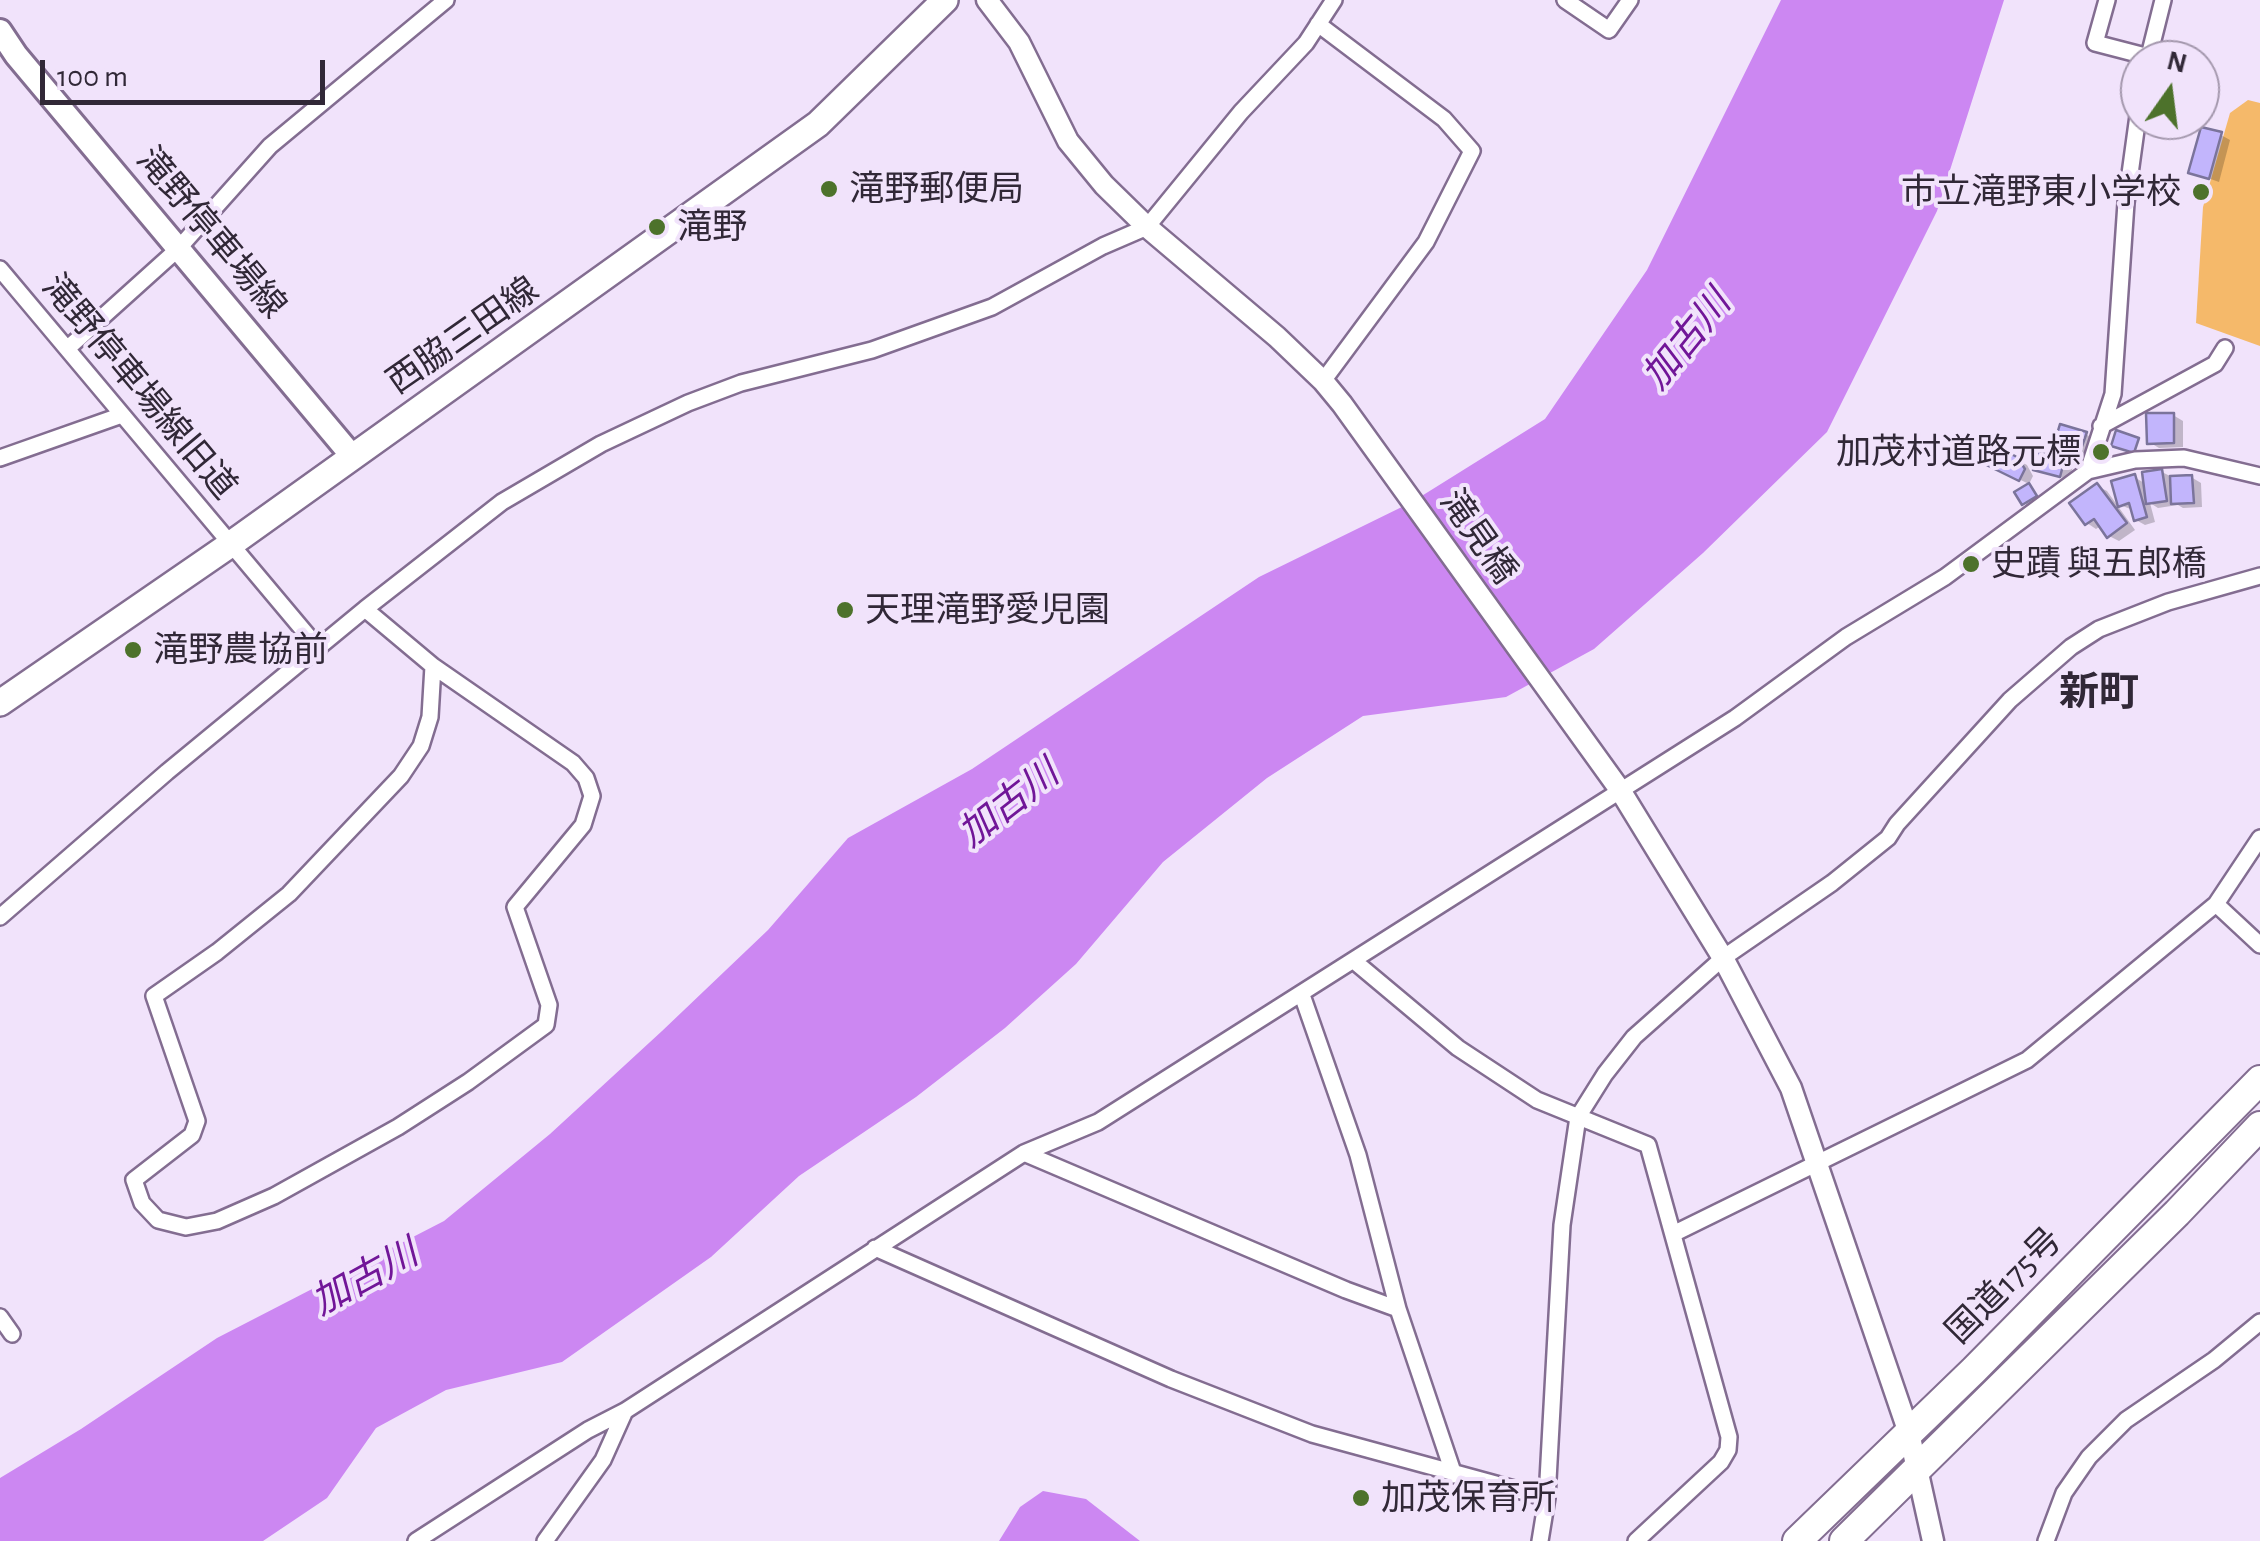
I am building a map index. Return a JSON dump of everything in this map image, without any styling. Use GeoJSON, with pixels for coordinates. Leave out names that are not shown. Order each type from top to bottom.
{"type":"FeatureCollection","features":[{"type":"Feature","properties":{"kind":"highway","name":"国道175号"},"geometry":{"type":"LineString","coordinates":[[1798,1541],[2260,1080]]}},
{"type":"Feature","properties":{"kind":"highway","name":"国道175号"},"geometry":{"type":"LineString","coordinates":[[1844,1541],[2260,1126]]}},
{"type":"Feature","properties":{"kind":"main road","name":"西脇三田線"},"geometry":{"type":"LineString","coordinates":[[0,704],[231,544],[818,124],[945,0]]}},
{"type":"Feature","properties":{"kind":"main road","name":"滝野停車場線"},"geometry":{"type":"LineString","coordinates":[[0,31],[8,54],[352,456]]}},
{"type":"Feature","properties":{"kind":"street"},"geometry":{"type":"LineString","coordinates":[[68,348],[178,249],[270,146],[446,0]]}},
{"type":"Feature","properties":{"kind":"street","name":"滝見橋"},"geometry":{"type":"LineString","coordinates":[[986,0],[1019,42],[1068,141],[1104,185],[1147,228],[1277,338],[1342,404],[1620,790],[1723,958],[1791,1088],[1910,1433],[1933,1541]]}},
{"type":"Feature","properties":{"kind":"street"},"geometry":{"type":"LineString","coordinates":[[0,917],[167,772],[502,502],[601,444],[688,403],[741,383],[872,350],[992,307],[1103,246],[1147,228],[1241,112],[1306,44],[1334,0]]}},
{"type":"Feature","properties":{"kind":"street"},"geometry":{"type":"LineString","coordinates":[[1565,0],[1610,30],[1630,0]]}},
{"type":"Feature","properties":{"kind":"street"},"geometry":{"type":"LineString","coordinates":[[2107,0],[2095,42],[2120,50]]}},
{"type":"Feature","properties":{"kind":"street"},"geometry":{"type":"LineString","coordinates":[[2153,40],[2163,0]]}},
{"type":"Feature","properties":{"kind":"street"},"geometry":{"type":"LineString","coordinates":[[1318,24],[1444,118],[1472,151],[1426,242],[1323,381]]}},
{"type":"Feature","properties":{"kind":"street"},"geometry":{"type":"LineString","coordinates":[[2088,470],[2112,394],[2126,203],[2135,140]]}},
{"type":"Feature","properties":{"kind":"street","name":"滝野停車場線旧道"},"geometry":{"type":"LineString","coordinates":[[0,269],[319,649]]}},
{"type":"Feature","properties":{"kind":"street"},"geometry":{"type":"LineString","coordinates":[[2100,426],[2214,364],[2224,348]]}},
{"type":"Feature","properties":{"kind":"street"},"geometry":{"type":"LineString","coordinates":[[0,458],[122,415]]}},
{"type":"Feature","properties":{"kind":"street"},"geometry":{"type":"LineString","coordinates":[[416,1541],[588,1430],[626,1411],[1024,1153],[1098,1122],[1735,718],[1846,637],[1944,577],[2088,470],[2135,460],[2184,458],[2260,476]]}},
{"type":"Feature","properties":{"kind":"street"},"geometry":{"type":"LineString","coordinates":[[1540,1541],[1547,1498],[1562,1224],[1578,1117],[1605,1074],[1634,1037],[1723,958],[1832,883],[1888,838],[1896,824],[2010,700],[2071,647],[2098,630],[2168,602],[2260,576]]}},
{"type":"Feature","properties":{"kind":"street"},"geometry":{"type":"LineString","coordinates":[[365,609],[434,666],[572,763],[586,778],[592,796],[583,825],[515,907],[549,1005],[546,1025],[398,1127],[274,1196],[216,1221],[186,1226],[158,1220],[142,1202],[134,1180],[192,1135],[197,1121],[154,996],[218,952],[289,894],[401,776],[421,746],[430,717],[434,666]]}},
{"type":"Feature","properties":{"kind":"street"},"geometry":{"type":"LineString","coordinates":[[1673,1234],[2027,1060],[2216,904],[2260,838]]}},
{"type":"Feature","properties":{"kind":"street"},"geometry":{"type":"LineString","coordinates":[[2216,904],[2260,945]]}},
{"type":"Feature","properties":{"kind":"street"},"geometry":{"type":"LineString","coordinates":[[1354,961],[1458,1048],[1537,1100],[1648,1145],[1729,1437],[1728,1450],[1721,1462],[1636,1541]]}},
{"type":"Feature","properties":{"kind":"street"},"geometry":{"type":"LineString","coordinates":[[1302,995],[1358,1155],[1398,1309],[1454,1474]]}},
{"type":"Feature","properties":{"kind":"street"},"geometry":{"type":"LineString","coordinates":[[1024,1153],[1398,1309]]}},
{"type":"Feature","properties":{"kind":"street"},"geometry":{"type":"LineString","coordinates":[[875,1248],[1171,1379],[1312,1434],[1547,1498]]}},
{"type":"Feature","properties":{"kind":"street"},"geometry":{"type":"LineString","coordinates":[[0,1317],[12,1334]]}},
{"type":"Feature","properties":{"kind":"street"},"geometry":{"type":"LineString","coordinates":[[2046,1541],[2064,1493],[2089,1457],[2126,1420],[2214,1360],[2260,1322]]}},
{"type":"Feature","properties":{"kind":"street"},"geometry":{"type":"LineString","coordinates":[[545,1541],[603,1460],[626,1411]]}},
{"type":"Feature","properties":{"kind":"shaded area"},"geometry":{"type":"Polygon","coordinates":[[[2248,100],[2260,103],[2260,346],[2196,323],[2203,207],[2230,113],[2248,100]]]}},
{"type":"Feature","properties":{"kind":"water","name":"加古川"},"geometry":{"type":"Polygon","coordinates":[[[1781,0],[2004,0],[1937,211],[1827,432],[1703,553],[1594,649],[1506,697],[1363,716],[1267,778],[1163,862],[1076,964],[1005,1028],[916,1097],[799,1176],[711,1257],[562,1362],[446,1390],[376,1428],[327,1498],[263,1541],[0,1541],[0,1478],[217,1338],[444,1221],[550,1134],[662,1031],[768,930],[848,838],[972,769],[1259,577],[1412,502],[1545,419],[1647,270],[1781,0]]]}},
{"type":"Feature","properties":{"kind":"water"},"geometry":{"type":"Polygon","coordinates":[[[1043,1491],[1086,1499],[1140,1541],[999,1541],[1020,1507],[1043,1491]]]}},
{"type":"Feature","properties":{"kind":"building"},"geometry":{"type":"Polygon","coordinates":[[[2197,140],[2220,140],[2209,179],[2188,173],[2197,140]]]}},
{"type":"Feature","properties":{"kind":"building"},"geometry":{"type":"Polygon","coordinates":[[[2146,413],[2174,413],[2174,443],[2147,444],[2146,413]]]}},
{"type":"Feature","properties":{"kind":"building"},"geometry":{"type":"Polygon","coordinates":[[[2060,424],[2087,432],[2080,452],[2054,444],[2060,424]]]}},
{"type":"Feature","properties":{"kind":"building"},"geometry":{"type":"Polygon","coordinates":[[[2116,430],[2139,438],[2134,453],[2111,446],[2116,430]]]}},
{"type":"Feature","properties":{"kind":"building"},"geometry":{"type":"Polygon","coordinates":[[[1976,436],[2017,457],[2025,469],[2019,481],[1966,455],[1976,436]]]}},
{"type":"Feature","properties":{"kind":"building"},"geometry":{"type":"Polygon","coordinates":[[[2038,451],[2065,458],[2060,477],[2033,470],[2038,451]]]}},
{"type":"Feature","properties":{"kind":"building"},"geometry":{"type":"Polygon","coordinates":[[[2162,469],[2167,501],[2146,504],[2142,472],[2162,469]]]}},
{"type":"Feature","properties":{"kind":"building"},"geometry":{"type":"Polygon","coordinates":[[[2135,474],[2147,517],[2134,521],[2129,503],[2118,507],[2111,481],[2135,474]]]}},
{"type":"Feature","properties":{"kind":"building"},"geometry":{"type":"Polygon","coordinates":[[[2192,475],[2194,503],[2171,504],[2170,476],[2192,475]]]}},
{"type":"Feature","properties":{"kind":"building"},"geometry":{"type":"Polygon","coordinates":[[[2029,483],[2037,496],[2022,505],[2014,492],[2029,483]]]}},
{"type":"Feature","properties":{"kind":"building"},"geometry":{"type":"Polygon","coordinates":[[[2097,483],[2127,523],[2107,538],[2094,519],[2085,525],[2069,503],[2097,483]]]}},
{"type":"Feature","properties":{"kind":"place","name":"滝野郵便局"},"geometry":{"type":"Point","coordinates":[829,189]}},
{"type":"Feature","properties":{"kind":"place","name":"市立滝野東小学校"},"geometry":{"type":"Point","coordinates":[2201,192]}},
{"type":"Feature","properties":{"kind":"place","name":"滝野"},"geometry":{"type":"Point","coordinates":[657,227]}},
{"type":"Feature","properties":{"kind":"place","name":"加茂村道路元標"},"geometry":{"type":"Point","coordinates":[2101,452]}},
{"type":"Feature","properties":{"kind":"place","name":"史蹟 與五郎橋"},"geometry":{"type":"Point","coordinates":[1971,564]}},
{"type":"Feature","properties":{"kind":"place","name":"天理滝野愛児園"},"geometry":{"type":"Point","coordinates":[845,610]}},
{"type":"Feature","properties":{"kind":"place","name":"滝野農協前"},"geometry":{"type":"Point","coordinates":[133,650]}},
{"type":"Feature","properties":{"kind":"place","name":"加茂保育所"},"geometry":{"type":"Point","coordinates":[1361,1498]}},
{"type":"Feature","properties":{"kind":"district","name":"新町"},"geometry":{"type":"Point","coordinates":[2099,693]}}]}
